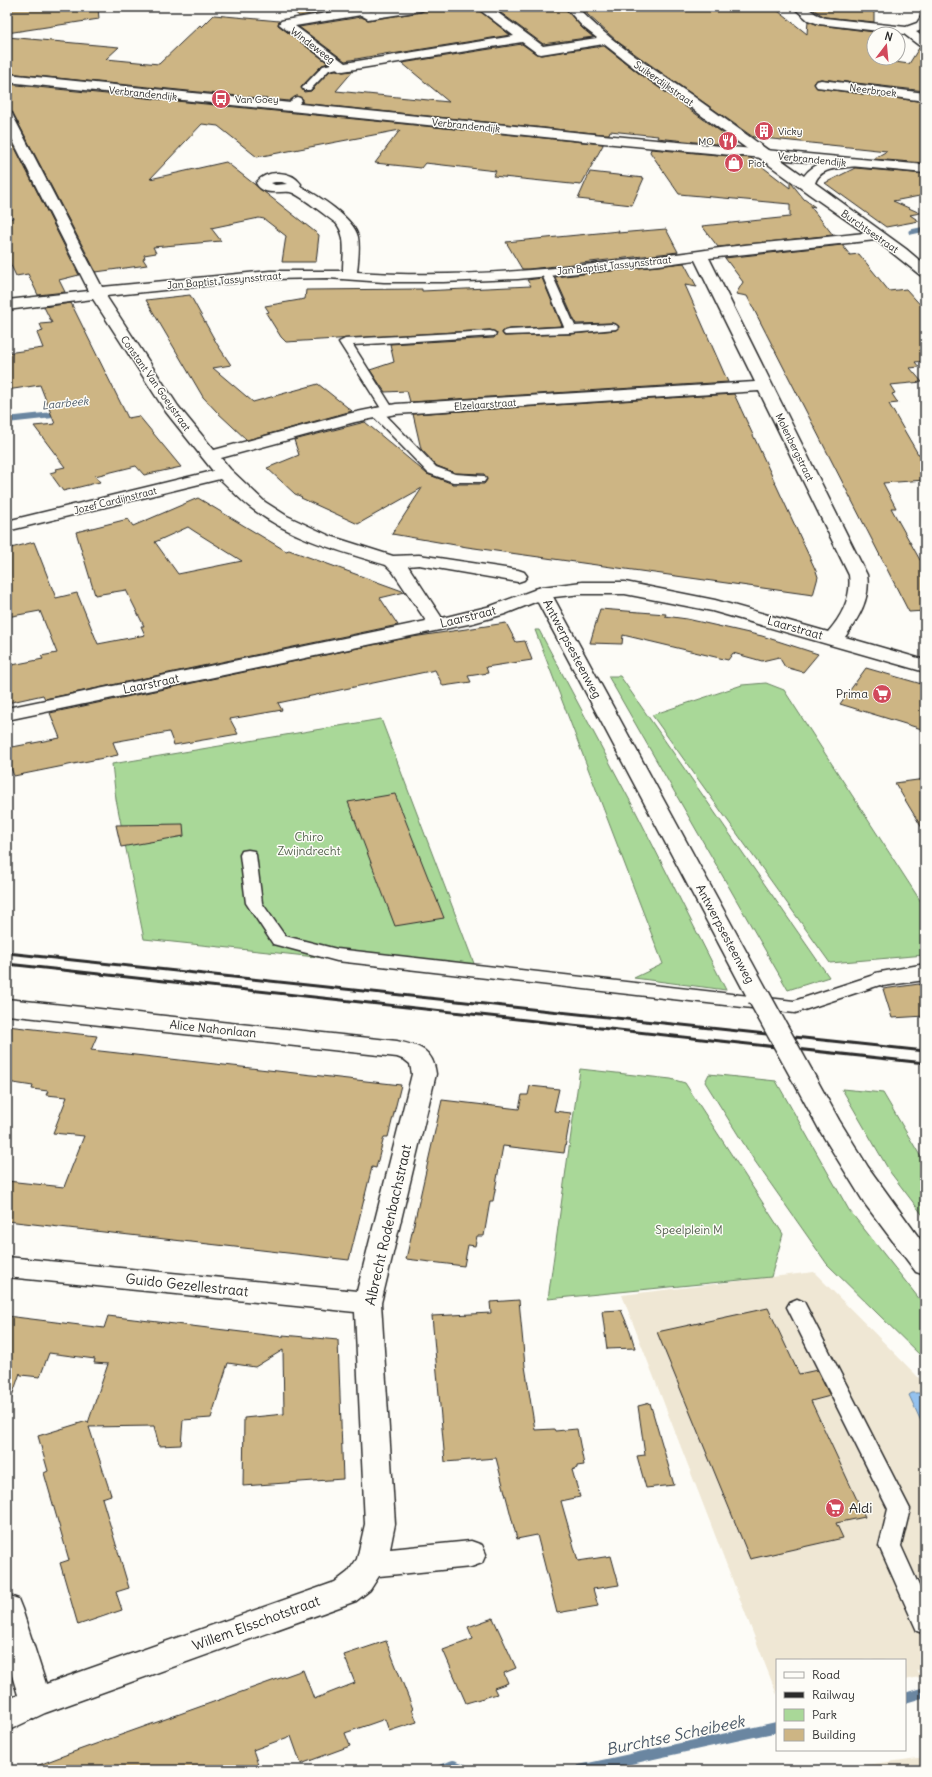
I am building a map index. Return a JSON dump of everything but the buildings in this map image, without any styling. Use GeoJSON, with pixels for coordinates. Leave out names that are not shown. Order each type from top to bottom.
{"type":"FeatureCollection","features":[{"type":"Feature","properties":{"kind":"street","name":"Windeweeg"},"geometry":{"type":"LineString","coordinates":[[421,7],[368,15],[363,12],[286,24],[343,67],[523,38]]}},
{"type":"Feature","properties":{"kind":"street"},"geometry":{"type":"LineString","coordinates":[[482,7],[541,50],[606,40]]}},
{"type":"Feature","properties":{"kind":"street","name":"Suikerdijkstraat"},"geometry":{"type":"LineString","coordinates":[[571,7],[606,40],[646,72],[684,96],[762,153]]}},
{"type":"Feature","properties":{"kind":"street"},"geometry":{"type":"LineString","coordinates":[[799,7],[812,17],[823,21],[907,31],[921,26],[925,20]]}},
{"type":"Feature","properties":{"kind":"street"},"geometry":{"type":"LineString","coordinates":[[907,31],[925,44]]}},
{"type":"Feature","properties":{"kind":"street","name":"Verbrandendijk"},"geometry":{"type":"LineString","coordinates":[[7,78],[294,104],[850,163],[925,169]]}},
{"type":"Feature","properties":{"kind":"street","name":"Neerbroek"},"geometry":{"type":"LineString","coordinates":[[821,84],[925,97]]}},
{"type":"Feature","properties":{"kind":"street","name":"Constant Van Goeystraat"},"geometry":{"type":"LineString","coordinates":[[7,116],[98,293],[122,334],[172,408],[224,473],[259,506],[281,520],[324,540],[392,561],[419,560],[518,576]]}},
{"type":"Feature","properties":{"kind":"street","name":"Burchtsestraat"},"geometry":{"type":"LineString","coordinates":[[762,153],[925,272]]}},
{"type":"Feature","properties":{"kind":"street"},"geometry":{"type":"LineString","coordinates":[[814,191],[808,183],[812,174],[822,168],[850,163]]}},
{"type":"Feature","properties":{"kind":"street"},"geometry":{"type":"LineString","coordinates":[[293,188],[341,220],[348,228],[351,238],[350,275]]}},
{"type":"Feature","properties":{"kind":"street","name":"Jan Baptist Tassynsstraat"},"geometry":{"type":"LineString","coordinates":[[7,305],[98,293],[270,275],[350,275],[384,278],[443,278],[546,272],[659,261],[700,255],[877,236]]}},
{"type":"Feature","properties":{"kind":"street","name":"Molenbergstraat"},"geometry":{"type":"LineString","coordinates":[[700,255],[858,574],[860,583],[854,605],[845,625],[833,639]]}},
{"type":"Feature","properties":{"kind":"street","name":"Elzelaarstraat"},"geometry":{"type":"LineString","coordinates":[[211,456],[382,411],[764,386]]}},
{"type":"Feature","properties":{"kind":"street","name":"Jozef Cardijnstraat"},"geometry":{"type":"LineString","coordinates":[[7,526],[224,473]]}},
{"type":"Feature","properties":{"kind":"street"},"geometry":{"type":"LineString","coordinates":[[392,561],[400,568],[437,624]]}},
{"type":"Feature","properties":{"kind":"street","name":"Laarstraat"},"geometry":{"type":"LineString","coordinates":[[7,714],[437,624],[498,610],[542,593],[582,588],[626,588],[694,601],[925,666]]}},
{"type":"Feature","properties":{"kind":"street","name":"Antwerpsesteenweg"},"geometry":{"type":"LineString","coordinates":[[542,593],[802,1075],[867,1187],[883,1211],[925,1265]]}},
{"type":"Feature","properties":{"kind":"street"},"geometry":{"type":"LineString","coordinates":[[883,978],[925,972]]}},
{"type":"Feature","properties":{"kind":"street","name":"Alice Nahonlaan"},"geometry":{"type":"LineString","coordinates":[[7,1007],[397,1049],[417,1056]]}},
{"type":"Feature","properties":{"kind":"street","name":"Albrecht Rodenbachstraat"},"geometry":{"type":"LineString","coordinates":[[370,1564],[376,1546],[380,1524],[368,1303],[424,1074],[424,1064],[417,1056]]}},
{"type":"Feature","properties":{"kind":"street","name":"Guido Gezellestraat"},"geometry":{"type":"LineString","coordinates":[[7,1268],[368,1303]]}},
{"type":"Feature","properties":{"kind":"street"},"geometry":{"type":"LineString","coordinates":[[370,1564],[470,1554]]}},
{"type":"Feature","properties":{"kind":"street","name":"Willem Elsschotstraat"},"geometry":{"type":"LineString","coordinates":[[7,1716],[36,1702],[345,1592],[359,1581],[370,1564]]}},
{"type":"Feature","properties":{"kind":"street"},"geometry":{"type":"LineString","coordinates":[[7,1609],[36,1702]]}},
{"type":"Feature","properties":{"kind":"lane"},"geometry":{"type":"LineString","coordinates":[[307,88],[326,68],[339,65]]}},
{"type":"Feature","properties":{"kind":"lane"},"geometry":{"type":"LineString","coordinates":[[546,272],[571,330]]}},
{"type":"Feature","properties":{"kind":"lane"},"geometry":{"type":"LineString","coordinates":[[509,333],[612,327]]}},
{"type":"Feature","properties":{"kind":"lane"},"geometry":{"type":"LineString","coordinates":[[480,479],[453,478],[432,470],[382,411],[344,342],[490,334]]}},
{"type":"Feature","properties":{"kind":"lane"},"geometry":{"type":"LineString","coordinates":[[248,855],[254,903],[279,940],[336,955],[795,1007],[883,978]]}},
{"type":"Feature","properties":{"kind":"lane"},"geometry":{"type":"LineString","coordinates":[[797,1307],[899,1510],[890,1546],[925,1624]]}},
{"type":"Feature","properties":{"kind":"shaded area"},"geometry":{"type":"Polygon","coordinates":[[[814,1272],[925,1384],[925,1668],[916,1671],[924,1676],[906,1680],[906,1659],[776,1659],[776,1692],[622,1295],[814,1272]]]}},
{"type":"Feature","properties":{"kind":"shaded area"},"geometry":{"type":"Polygon","coordinates":[[[925,1757],[925,1770],[829,1770],[925,1757]]]}},
{"type":"Feature","properties":{"kind":"green space"},"geometry":{"type":"Polygon","coordinates":[[[535,630],[539,630],[636,812],[726,990],[634,978],[663,964],[535,630]]]}},
{"type":"Feature","properties":{"kind":"green space"},"geometry":{"type":"Polygon","coordinates":[[[608,676],[620,676],[829,977],[788,990],[608,676]]]}},
{"type":"Feature","properties":{"kind":"green space"},"geometry":{"type":"Polygon","coordinates":[[[766,683],[784,690],[925,908],[925,955],[830,963],[652,715],[742,685],[766,683]]]}},
{"type":"Feature","properties":{"kind":"green space","name":"Chiro Zwijndrecht"},"geometry":{"type":"Polygon","coordinates":[[[381,719],[478,974],[144,939],[116,799],[112,764],[381,719]]]}},
{"type":"Feature","properties":{"kind":"green space","name":"Speelplein M"},"geometry":{"type":"Polygon","coordinates":[[[580,1069],[671,1079],[685,1083],[783,1234],[771,1277],[548,1299],[580,1069]]]}},
{"type":"Feature","properties":{"kind":"green space"},"geometry":{"type":"Polygon","coordinates":[[[709,1074],[776,1081],[849,1210],[925,1306],[925,1360],[827,1264],[754,1160],[705,1082],[709,1074]]]}},
{"type":"Feature","properties":{"kind":"green space"},"geometry":{"type":"Polygon","coordinates":[[[842,1089],[883,1093],[925,1164],[925,1218],[890,1172],[842,1089]]]}},
{"type":"Feature","properties":{"kind":"water"},"geometry":{"type":"Polygon","coordinates":[[[912,1393],[919,1393],[925,1399],[925,1430],[909,1395],[912,1393]]]}},
{"type":"Feature","properties":{"kind":"waterway","name":"Laarbeek"},"geometry":{"type":"LineString","coordinates":[[911,232],[925,229]]}},
{"type":"Feature","properties":{"kind":"waterway","name":"Laarbeek"},"geometry":{"type":"LineString","coordinates":[[7,420],[62,414]]}},
{"type":"Feature","properties":{"kind":"waterway","name":"Burchtse Scheibeek"},"geometry":{"type":"LineString","coordinates":[[906,1698],[925,1692]]}},
{"type":"Feature","properties":{"kind":"waterway","name":"Burchtse Scheibeek"},"geometry":{"type":"LineString","coordinates":[[580,1770],[776,1727]]}},
{"type":"Feature","properties":{"kind":"waterway","name":"Burchtse Scheibeek"},"geometry":{"type":"LineString","coordinates":[[441,1770],[453,1765],[466,1770]]}},
{"type":"Feature","properties":{"kind":"railway"},"geometry":{"type":"LineString","coordinates":[[7,953],[925,1051]]}},
{"type":"Feature","properties":{"kind":"railway"},"geometry":{"type":"LineString","coordinates":[[7,964],[925,1063]]}},
{"type":"Feature","properties":{"kind":"place","name":"Van Goey"},"geometry":{"type":"Point","coordinates":[221,99]}},
{"type":"Feature","properties":{"kind":"place","name":"Vicky"},"geometry":{"type":"Point","coordinates":[764,131]}},
{"type":"Feature","properties":{"kind":"place","name":"MO"},"geometry":{"type":"Point","coordinates":[728,141]}},
{"type":"Feature","properties":{"kind":"place","name":"Piot"},"geometry":{"type":"Point","coordinates":[734,163]}},
{"type":"Feature","properties":{"kind":"place","name":"Prima"},"geometry":{"type":"Point","coordinates":[882,694]}},
{"type":"Feature","properties":{"kind":"place","name":"Aldi"},"geometry":{"type":"Point","coordinates":[835,1508]}}]}
